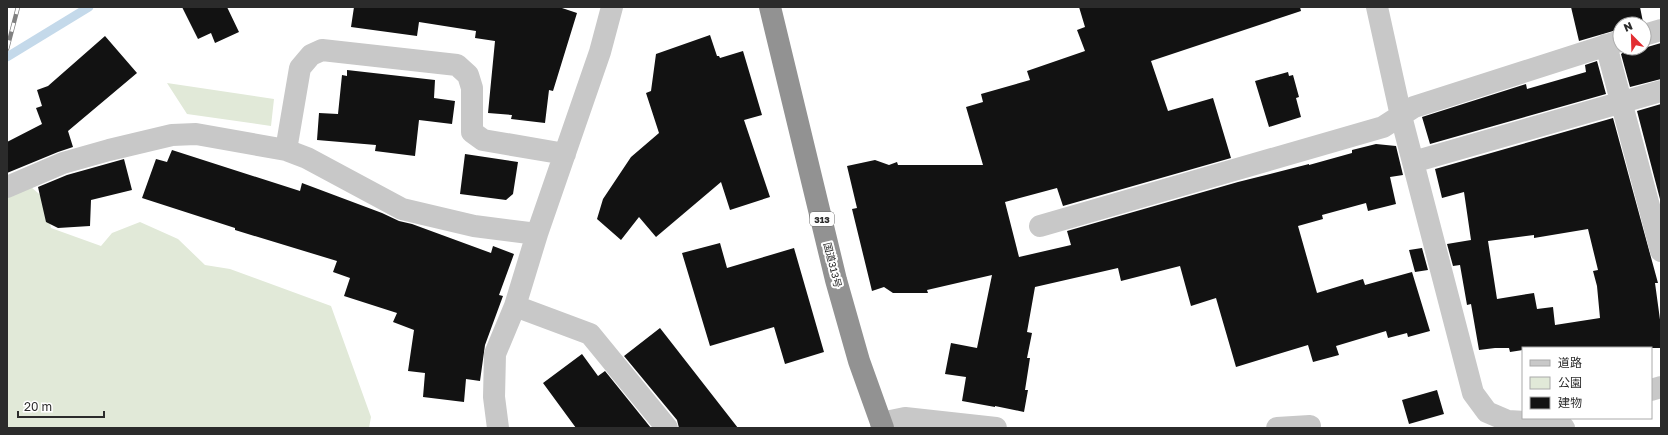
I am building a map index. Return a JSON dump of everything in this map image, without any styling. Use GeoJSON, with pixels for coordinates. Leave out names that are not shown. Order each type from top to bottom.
{"type":"FeatureCollection","features":[{"type":"Feature","properties":{"kind":"highway","name":"国道313号"},"geometry":{"type":"LineString","coordinates":[[770,7],[836,280],[859,361],[882,426]]}},
{"type":"Feature","properties":{"kind":"street"},"geometry":{"type":"LineString","coordinates":[[498,428],[494,397],[495,354],[515,306],[537,234],[600,52],[612,7]]}},
{"type":"Feature","properties":{"kind":"street"},"geometry":{"type":"LineString","coordinates":[[1376,7],[1401,116],[1473,393],[1487,412],[1508,421],[1564,423]]}},
{"type":"Feature","properties":{"kind":"street"},"geometry":{"type":"LineString","coordinates":[[1040,226],[1383,127],[1414,107],[1612,43]]}},
{"type":"Feature","properties":{"kind":"street"},"geometry":{"type":"LineString","coordinates":[[286,150],[300,68],[311,55],[322,50],[457,65],[468,75],[472,88],[472,132],[483,140],[564,154]]}},
{"type":"Feature","properties":{"kind":"street"},"geometry":{"type":"LineString","coordinates":[[1615,56],[1621,102],[1661,251]]}},
{"type":"Feature","properties":{"kind":"street"},"geometry":{"type":"LineString","coordinates":[[1413,162],[1661,91]]}},
{"type":"Feature","properties":{"kind":"street"},"geometry":{"type":"LineString","coordinates":[[7,187],[63,163],[109,150],[172,135],[196,134],[286,150],[307,158],[402,209],[474,226],[537,234]]}},
{"type":"Feature","properties":{"kind":"street"},"geometry":{"type":"LineString","coordinates":[[515,306],[590,334],[667,428]]}},
{"type":"Feature","properties":{"kind":"street"},"geometry":{"type":"LineString","coordinates":[[882,426],[905,418],[996,428]]}},
{"type":"Feature","properties":{"kind":"street"},"geometry":{"type":"LineString","coordinates":[[1277,428],[1310,426]]}},
{"type":"Feature","properties":{"kind":"green space"},"geometry":{"type":"Polygon","coordinates":[[[167,83],[274,99],[271,126],[187,114],[167,83]]]}},
{"type":"Feature","properties":{"kind":"green space"},"geometry":{"type":"Polygon","coordinates":[[[24,181],[45,199],[51,228],[101,246],[112,233],[140,222],[178,239],[205,265],[230,269],[331,306],[371,417],[369,428],[7,428],[7,185],[24,181]]]}},
{"type":"Feature","properties":{"kind":"building"},"geometry":{"type":"Polygon","coordinates":[[[182,7],[227,7],[239,32],[215,43],[211,33],[198,39],[182,7]]]}},
{"type":"Feature","properties":{"kind":"building"},"geometry":{"type":"Polygon","coordinates":[[[354,7],[559,7],[577,13],[553,91],[549,90],[545,123],[511,119],[512,115],[488,113],[495,41],[475,38],[476,31],[419,22],[417,36],[351,27],[354,7]]]}},
{"type":"Feature","properties":{"kind":"building"},"geometry":{"type":"Polygon","coordinates":[[[1079,7],[1300,7],[1301,11],[1151,61],[1168,111],[1213,98],[1231,158],[1063,206],[1057,188],[1005,202],[1019,257],[1071,245],[1067,231],[1238,182],[1352,153],[1352,150],[1376,144],[1396,146],[1403,175],[1390,177],[1396,204],[1368,211],[1366,203],[1322,215],[1323,219],[1298,226],[1317,293],[1363,279],[1365,285],[1412,272],[1430,331],[1408,337],[1407,333],[1388,338],[1386,331],[1336,346],[1339,355],[1313,362],[1308,345],[1236,367],[1216,298],[1191,306],[1180,266],[1121,281],[1118,268],[1035,287],[1027,332],[1032,333],[1027,358],[1030,358],[1025,390],[1028,390],[1024,412],[962,401],[966,377],[945,374],[951,343],[977,348],[992,275],[927,290],[928,293],[893,293],[884,287],[872,291],[852,209],[857,208],[847,166],[875,160],[889,165],[897,162],[898,165],[983,165],[966,107],[983,102],[981,94],[1030,80],[1027,71],[1085,51],[1077,30],[1085,27],[1079,7]]]}},
{"type":"Feature","properties":{"kind":"building"},"geometry":{"type":"Polygon","coordinates":[[[1571,7],[1640,7],[1642,16],[1612,16],[1612,31],[1579,41],[1571,7]]]}},
{"type":"Feature","properties":{"kind":"building"},"geometry":{"type":"Polygon","coordinates":[[[710,35],[717,56],[720,58],[743,51],[762,115],[744,120],[770,197],[730,210],[721,182],[656,237],[639,217],[621,240],[597,219],[603,199],[631,157],[659,133],[646,93],[651,91],[656,54],[710,35]]]}},
{"type":"Feature","properties":{"kind":"building"},"geometry":{"type":"Polygon","coordinates":[[[105,36],[137,73],[68,131],[73,147],[7,173],[7,142],[42,124],[36,108],[42,106],[37,90],[48,86],[105,36]]]}},
{"type":"Feature","properties":{"kind":"building"},"geometry":{"type":"Polygon","coordinates":[[[1661,43],[1661,79],[1630,87],[1622,56],[1652,56],[1652,46],[1661,43]]]}},
{"type":"Feature","properties":{"kind":"building"},"geometry":{"type":"Polygon","coordinates":[[[1597,61],[1606,94],[1430,144],[1422,117],[1526,84],[1527,89],[1586,72],[1585,65],[1597,61]]]}},
{"type":"Feature","properties":{"kind":"building"},"geometry":{"type":"Polygon","coordinates":[[[347,70],[435,80],[434,98],[455,101],[452,124],[419,120],[415,156],[375,151],[376,145],[317,140],[319,113],[338,114],[342,75],[347,76],[347,70]]]}},
{"type":"Feature","properties":{"kind":"building"},"geometry":{"type":"Polygon","coordinates":[[[1288,72],[1289,76],[1293,75],[1299,97],[1296,98],[1301,117],[1269,127],[1255,81],[1288,72]]]}},
{"type":"Feature","properties":{"kind":"building"},"geometry":{"type":"Polygon","coordinates":[[[1661,104],[1661,203],[1637,111],[1661,104]]]}},
{"type":"Feature","properties":{"kind":"building"},"geometry":{"type":"Polygon","coordinates":[[[1613,118],[1658,283],[1655,283],[1661,327],[1661,348],[1522,347],[1522,350],[1510,352],[1509,348],[1479,350],[1471,304],[1467,305],[1460,265],[1453,266],[1447,244],[1471,240],[1464,192],[1442,198],[1435,169],[1613,118]],[[1588,229],[1534,238],[1534,235],[1488,241],[1497,299],[1534,293],[1537,309],[1553,307],[1555,325],[1600,318],[1597,286],[1593,271],[1598,270],[1588,229]]]}},
{"type":"Feature","properties":{"kind":"building"},"geometry":{"type":"Polygon","coordinates":[[[172,150],[300,191],[302,183],[382,213],[399,221],[412,224],[491,253],[493,246],[514,254],[499,295],[503,296],[485,345],[480,381],[466,379],[464,402],[423,397],[425,373],[408,371],[414,330],[393,322],[397,313],[344,296],[350,278],[333,272],[337,261],[235,230],[235,228],[142,198],[156,159],[167,162],[172,150]]]}},
{"type":"Feature","properties":{"kind":"building"},"geometry":{"type":"Polygon","coordinates":[[[465,154],[518,162],[513,194],[506,200],[460,194],[465,154]]]}},
{"type":"Feature","properties":{"kind":"building"},"geometry":{"type":"Polygon","coordinates":[[[124,159],[132,190],[91,200],[90,226],[58,228],[46,222],[38,187],[67,175],[124,159]]]}},
{"type":"Feature","properties":{"kind":"building"},"geometry":{"type":"Polygon","coordinates":[[[720,243],[727,268],[794,248],[824,352],[785,364],[774,327],[710,346],[682,253],[720,243]]]}},
{"type":"Feature","properties":{"kind":"building"},"geometry":{"type":"Polygon","coordinates":[[[1422,248],[1428,270],[1415,272],[1409,250],[1422,248]]]}},
{"type":"Feature","properties":{"kind":"building"},"geometry":{"type":"Polygon","coordinates":[[[660,328],[738,428],[679,428],[677,420],[624,356],[660,328]]]}},
{"type":"Feature","properties":{"kind":"building"},"geometry":{"type":"Polygon","coordinates":[[[582,354],[598,376],[605,371],[651,428],[576,428],[543,383],[582,354]]]}},
{"type":"Feature","properties":{"kind":"building"},"geometry":{"type":"Polygon","coordinates":[[[1437,390],[1444,414],[1409,424],[1402,400],[1437,390]]]}},
{"type":"Feature","properties":{"kind":"waterway"},"geometry":{"type":"LineString","coordinates":[[7,57],[89,7]]}},
{"type":"Feature","properties":{"kind":"railway"},"geometry":{"type":"LineString","coordinates":[[7,49],[18,7]]}}]}
